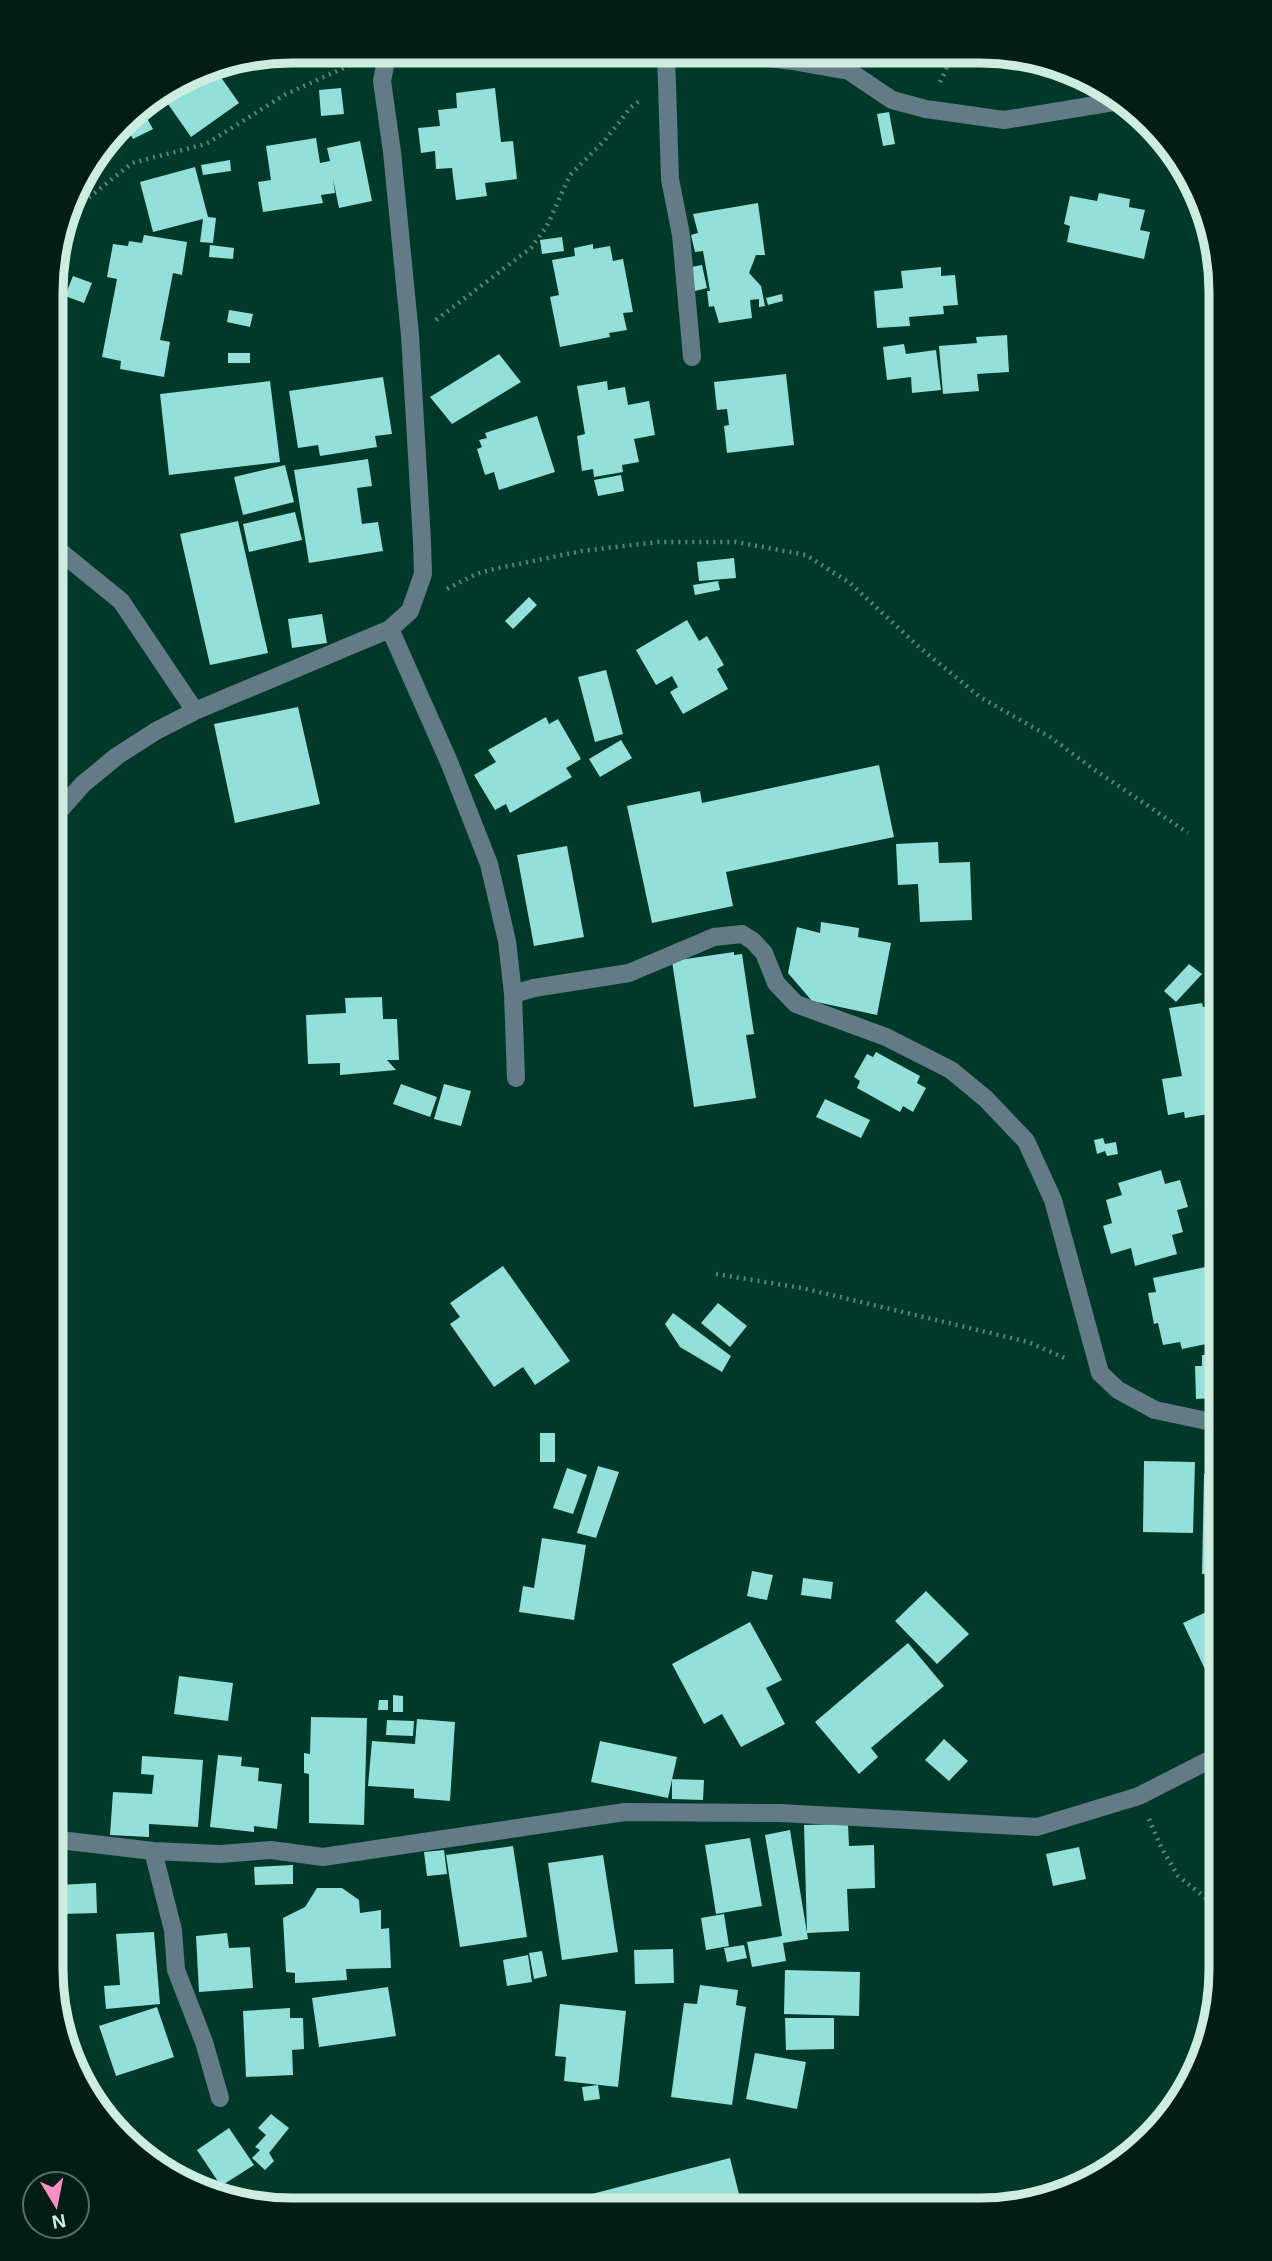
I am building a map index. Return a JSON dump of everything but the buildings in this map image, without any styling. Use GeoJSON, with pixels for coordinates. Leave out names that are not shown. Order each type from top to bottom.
{"type":"FeatureCollection","features":[{"type":"Feature","properties":{"kind":"street"},"geometry":{"type":"LineString","coordinates":[[63,807],[83,784],[117,755],[156,731],[195,711],[390,629],[410,611],[423,573],[410,335],[392,152],[382,81],[386,63]]}},
{"type":"Feature","properties":{"kind":"street"},"geometry":{"type":"LineString","coordinates":[[666,63],[670,179],[681,234],[692,357]]}},
{"type":"Feature","properties":{"kind":"street"},"geometry":{"type":"LineString","coordinates":[[803,63],[849,71],[892,100],[926,109],[1004,120],[1108,103]]}},
{"type":"Feature","properties":{"kind":"street"},"geometry":{"type":"LineString","coordinates":[[63,554],[121,601],[195,711]]}},
{"type":"Feature","properties":{"kind":"street"},"geometry":{"type":"LineString","coordinates":[[390,629],[449,762],[489,864],[507,941],[513,994],[516,1078]]}},
{"type":"Feature","properties":{"kind":"street"},"geometry":{"type":"LineString","coordinates":[[513,994],[534,988],[629,973],[714,937],[742,934],[764,953],[776,983],[796,1004],[886,1037],[951,1070],[986,1099],[1026,1141],[1053,1200],[1100,1373],[1118,1390],[1155,1410],[1209,1421]]}},
{"type":"Feature","properties":{"kind":"street"},"geometry":{"type":"LineString","coordinates":[[63,1840],[153,1851],[220,1854],[271,1850],[323,1857],[625,1812],[780,1813],[1037,1827],[1139,1796],[1209,1760]]}},
{"type":"Feature","properties":{"kind":"street"},"geometry":{"type":"LineString","coordinates":[[153,1851],[173,1930],[176,1970],[204,2042],[220,2098]]}},
{"type":"Feature","properties":{"kind":"path"},"geometry":{"type":"LineString","coordinates":[[80,205],[132,163],[206,144],[286,94],[356,63]]}},
{"type":"Feature","properties":{"kind":"path"},"geometry":{"type":"LineString","coordinates":[[410,335],[439,319],[531,248],[547,226],[570,175],[631,107],[667,81]]}},
{"type":"Feature","properties":{"kind":"path"},"geometry":{"type":"LineString","coordinates":[[410,611],[476,574],[582,551],[658,542],[736,542],[806,555],[849,583],[919,647],[980,697],[1050,737],[1188,833]]}},
{"type":"Feature","properties":{"kind":"path"},"geometry":{"type":"LineString","coordinates":[[716,1274],[802,1288],[1028,1342],[1100,1373]]}},
{"type":"Feature","properties":{"kind":"path"},"geometry":{"type":"LineString","coordinates":[[1139,1796],[1161,1847],[1178,1876],[1209,1901]]}}]}
